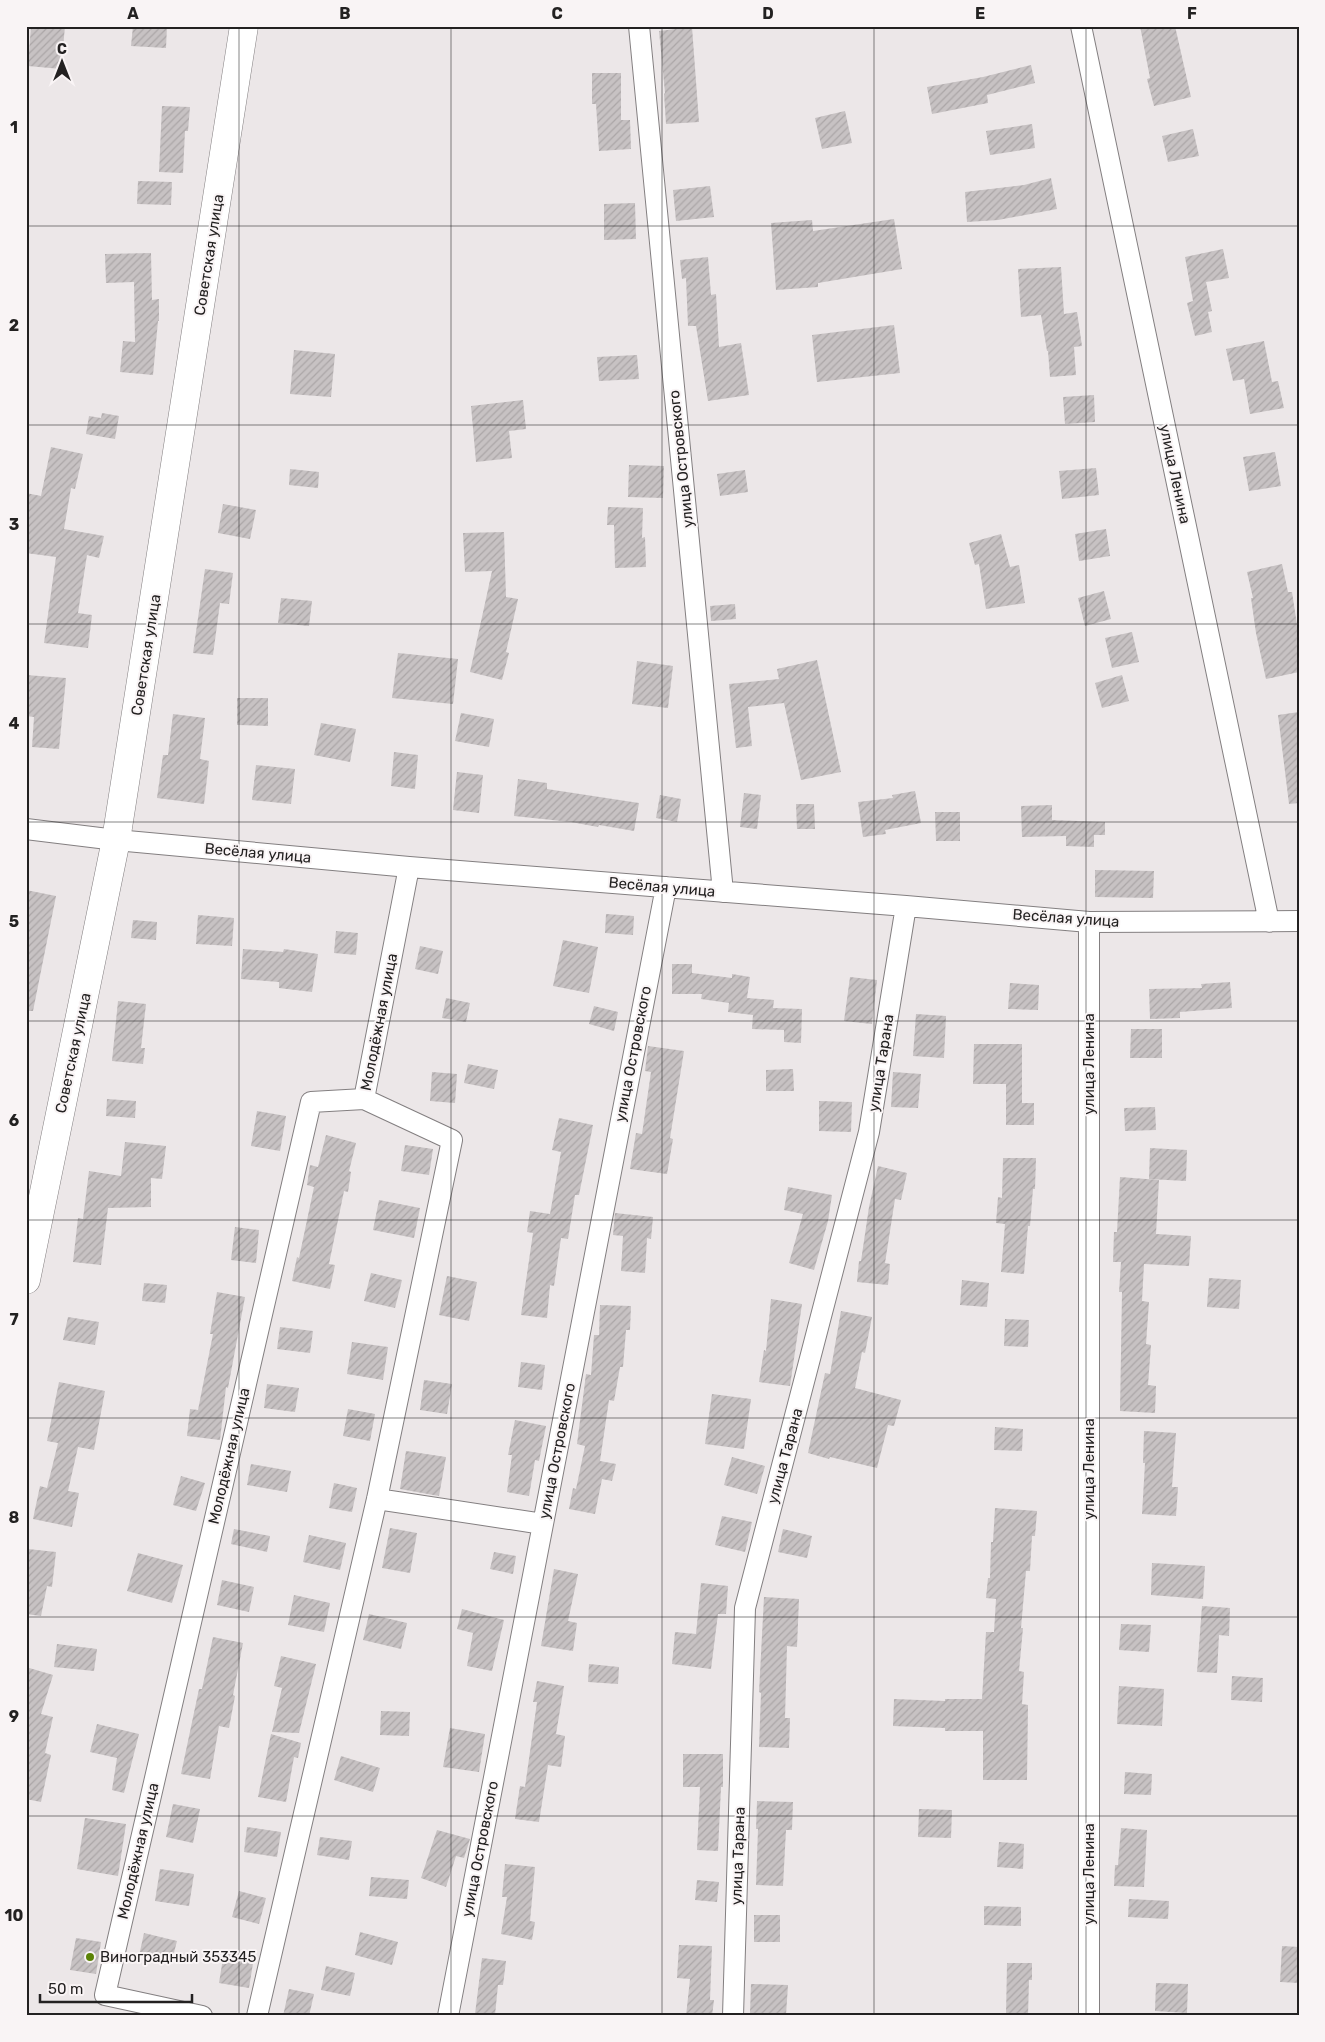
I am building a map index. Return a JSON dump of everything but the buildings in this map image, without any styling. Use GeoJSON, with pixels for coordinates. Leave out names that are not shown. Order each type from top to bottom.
{"type":"FeatureCollection","features":[{"type":"Feature","properties":{"kind":"main road","name":"Советская улица"},"geometry":{"type":"LineString","coordinates":[[26,1280],[116,840],[244,26]]}},
{"type":"Feature","properties":{"kind":"street","name":"улица Островского"},"geometry":{"type":"LineString","coordinates":[[639,26],[723,892]]}},
{"type":"Feature","properties":{"kind":"street","name":"улица Ленина"},"geometry":{"type":"LineString","coordinates":[[1081,26],[1269,922]]}},
{"type":"Feature","properties":{"kind":"street","name":"Весёлая улица"},"geometry":{"type":"LineString","coordinates":[[26,829],[116,840],[409,867],[1090,922],[1299,921]]}},
{"type":"Feature","properties":{"kind":"street","name":"Молодёжная улица"},"geometry":{"type":"LineString","coordinates":[[202,2016],[105,1995],[311,1102],[364,1099],[409,867]]}},
{"type":"Feature","properties":{"kind":"street","name":"улица Островского"},"geometry":{"type":"LineString","coordinates":[[448,2016],[666,887]]}},
{"type":"Feature","properties":{"kind":"street","name":"улица Тарана"},"geometry":{"type":"LineString","coordinates":[[733,2016],[745,1608],[870,1132],[906,906]]}},
{"type":"Feature","properties":{"kind":"street","name":"улица Ленина"},"geometry":{"type":"LineString","coordinates":[[1089,2016],[1090,922]]}},
{"type":"Feature","properties":{"kind":"street"},"geometry":{"type":"LineString","coordinates":[[257,2016],[377,1499],[452,1140],[364,1099]]}},
{"type":"Feature","properties":{"kind":"street"},"geometry":{"type":"LineString","coordinates":[[377,1499],[543,1524]]}},
{"type":"Feature","properties":{"kind":"place","name":"Виноградный 353345"},"geometry":{"type":"Point","coordinates":[90,1957]}}]}
